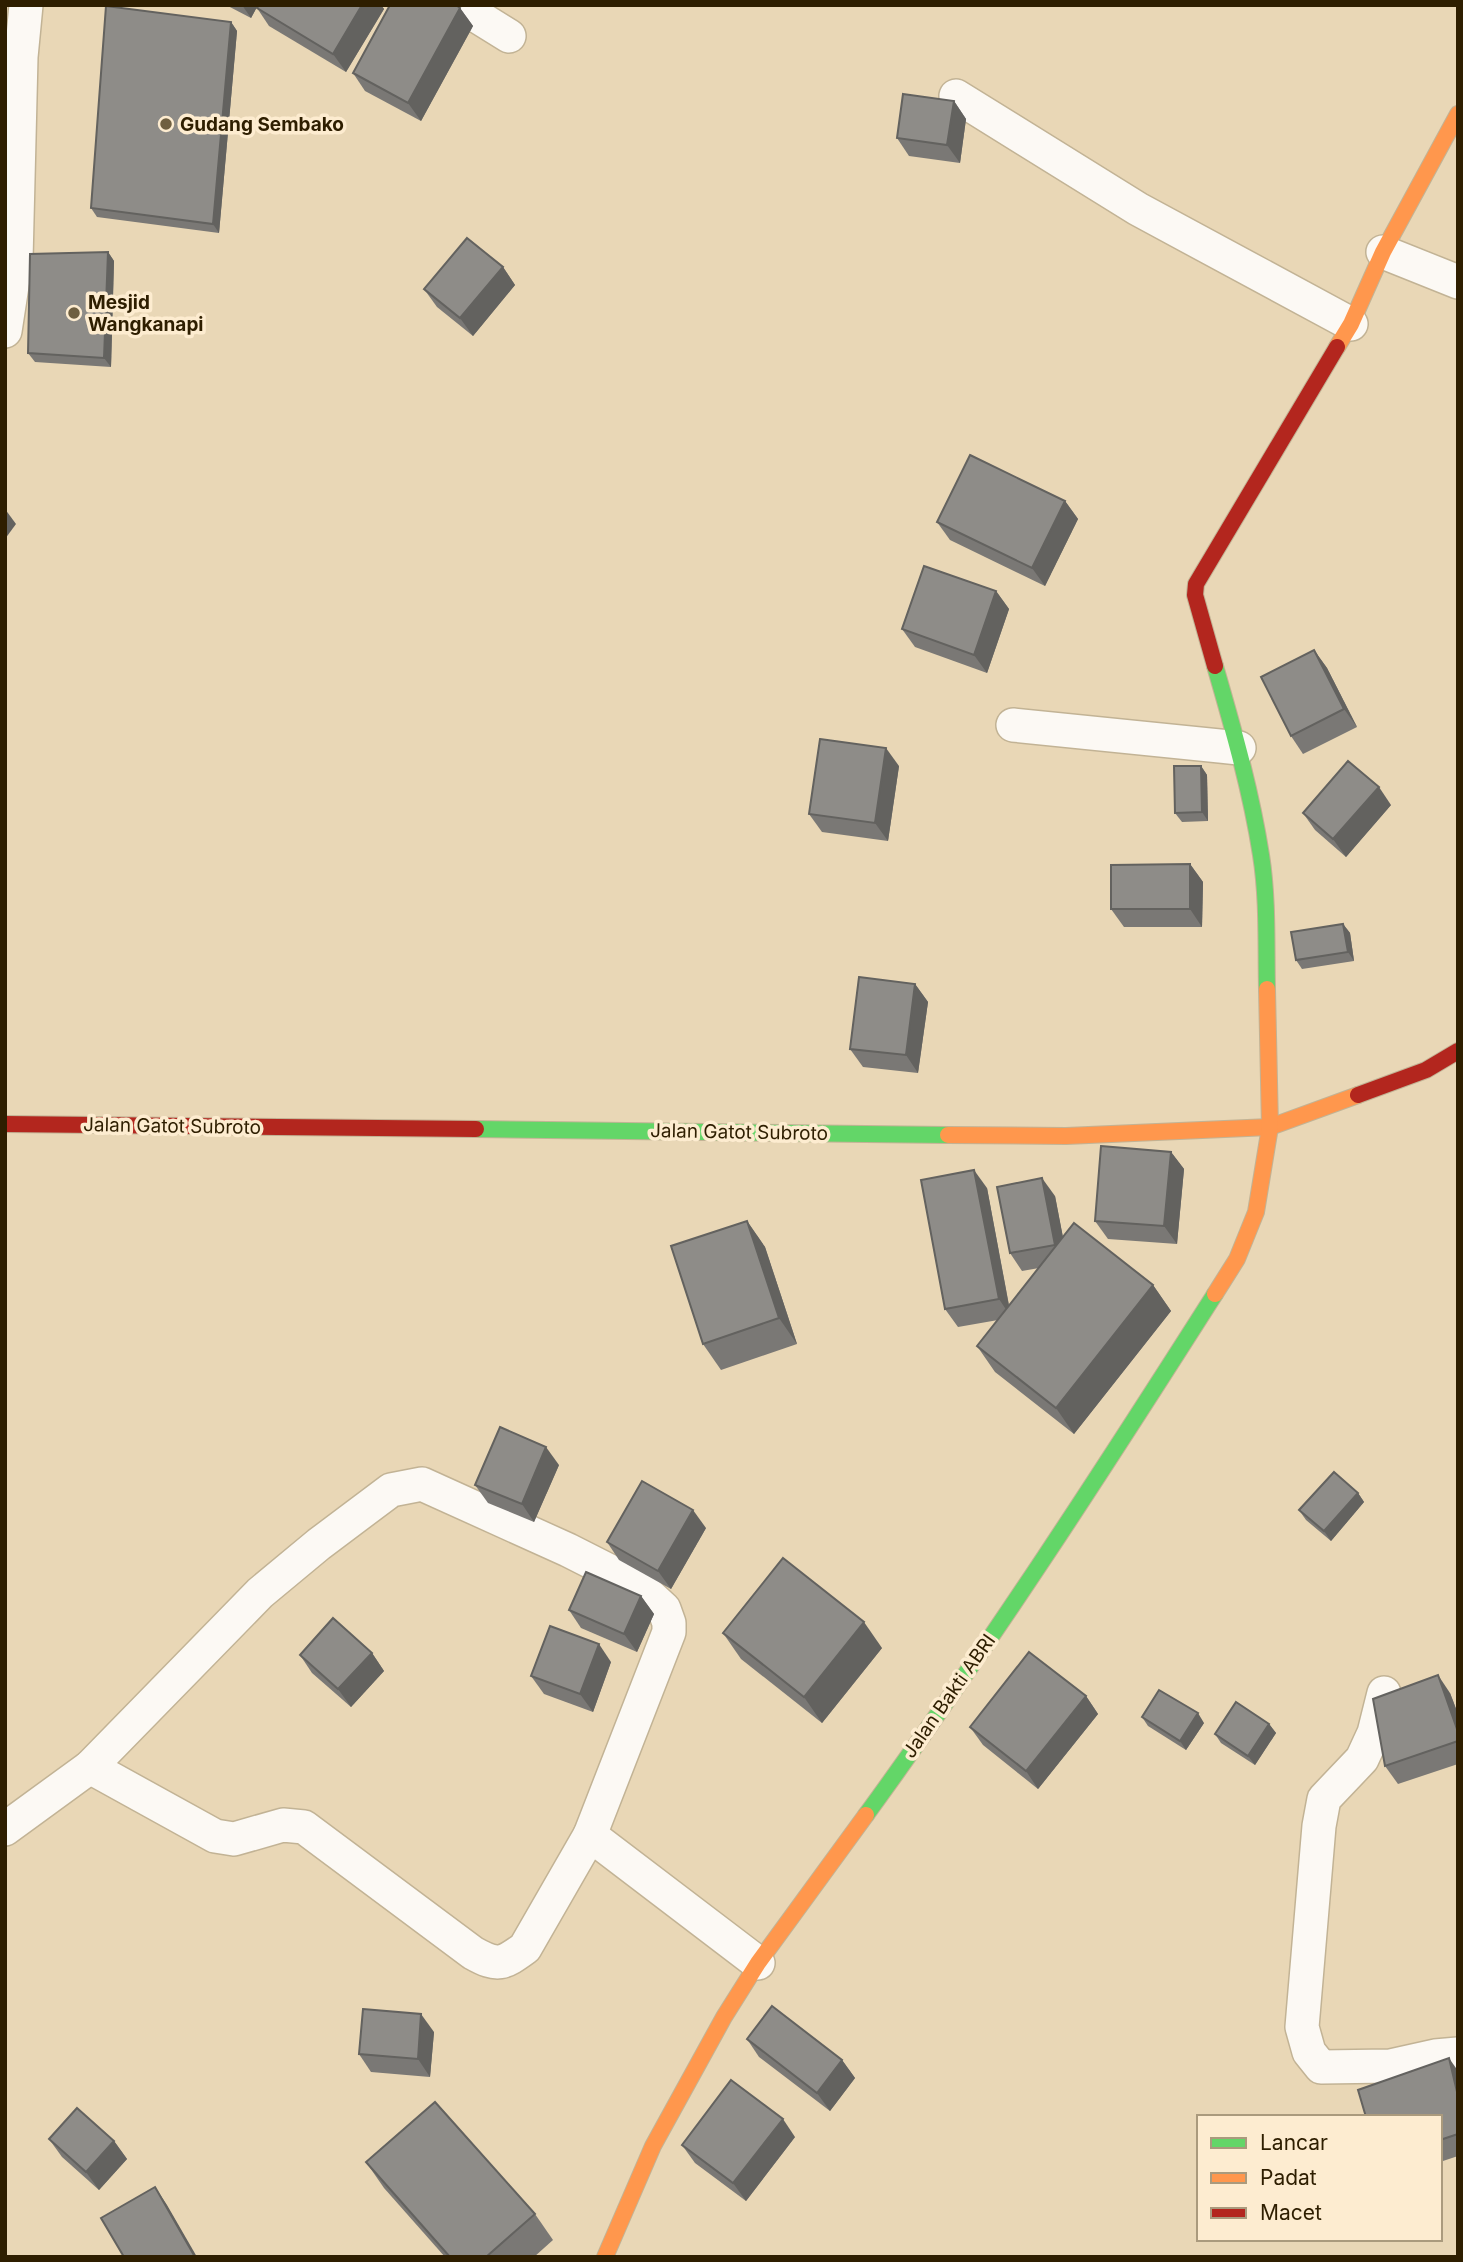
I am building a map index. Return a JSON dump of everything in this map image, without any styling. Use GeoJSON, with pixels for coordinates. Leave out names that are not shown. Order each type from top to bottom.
{"type":"FeatureCollection","features":[{"type":"Feature","properties":{"kind":"street"},"geometry":{"type":"LineString","coordinates":[[5,331],[16,260],[21,57],[26,5]]}},
{"type":"Feature","properties":{"kind":"street"},"geometry":{"type":"LineString","coordinates":[[459,5],[509,36]]}},
{"type":"Feature","properties":{"kind":"street"},"geometry":{"type":"LineString","coordinates":[[956,96],[1138,209],[1351,324]]}},
{"type":"Feature","properties":{"kind":"street","name":"Jalan Bakti ABRI"},"geometry":{"type":"LineString","coordinates":[[604,2257],[653,2146],[724,2017],[758,1963],[917,1745],[1068,1523],[1237,1259],[1256,1212],[1269,1126],[1266,921],[1261,856],[1239,748],[1195,595],[1196,584],[1351,324],[1383,252],[1458,114]]}},
{"type":"Feature","properties":{"kind":"street"},"geometry":{"type":"LineString","coordinates":[[1383,252],[1458,282]]}},
{"type":"Feature","properties":{"kind":"street"},"geometry":{"type":"LineString","coordinates":[[1013,725],[1239,748]]}},
{"type":"Feature","properties":{"kind":"street","name":"Jalan Gatot Subroto"},"geometry":{"type":"LineString","coordinates":[[5,1125],[1066,1136],[1269,1126],[1426,1070],[1458,1051]]}},
{"type":"Feature","properties":{"kind":"street"},"geometry":{"type":"LineString","coordinates":[[5,1829],[90,1767],[260,1593],[329,1536],[391,1490],[422,1484],[568,1550],[639,1586],[664,1609],[669,1623],[669,1632],[590,1835],[525,1948],[508,1960],[491,1963],[474,1953],[304,1827],[283,1825],[234,1839],[215,1836],[90,1767]]}},
{"type":"Feature","properties":{"kind":"street"},"geometry":{"type":"LineString","coordinates":[[1384,1693],[1374,1733],[1362,1759],[1324,1799],[1319,1826],[1302,2027],[1309,2052],[1321,2067],[1390,2066],[1458,2054]]}},
{"type":"Feature","properties":{"kind":"street"},"geometry":{"type":"LineString","coordinates":[[590,1835],[758,1963]]}},
{"type":"Feature","properties":{"kind":"building"},"geometry":{"type":"Polygon","coordinates":[[[259,5],[362,5],[333,54],[257,8],[259,5]]]}},
{"type":"Feature","properties":{"kind":"building"},"geometry":{"type":"Polygon","coordinates":[[[390,5],[456,5],[460,8],[408,103],[353,73],[390,5]]]}},
{"type":"Feature","properties":{"kind":"building","name":"Gudang Sembako"},"geometry":{"type":"Polygon","coordinates":[[[106,6],[231,22],[213,224],[91,208],[106,6]]]}},
{"type":"Feature","properties":{"kind":"building"},"geometry":{"type":"Polygon","coordinates":[[[903,94],[954,101],[947,145],[897,138],[903,94]]]}},
{"type":"Feature","properties":{"kind":"building"},"geometry":{"type":"Polygon","coordinates":[[[467,238],[503,267],[460,318],[424,289],[467,238]]]}},
{"type":"Feature","properties":{"kind":"building","name":"Mesjid Wangkanapi"},"geometry":{"type":"Polygon","coordinates":[[[108,252],[104,358],[28,353],[30,254],[108,252]]]}},
{"type":"Feature","properties":{"kind":"building"},"geometry":{"type":"Polygon","coordinates":[[[970,455],[1065,501],[1032,568],[937,522],[970,455]]]}},
{"type":"Feature","properties":{"kind":"building"},"geometry":{"type":"Polygon","coordinates":[[[924,566],[996,591],[974,655],[902,629],[924,566]]]}},
{"type":"Feature","properties":{"kind":"building"},"geometry":{"type":"Polygon","coordinates":[[[1314,650],[1344,709],[1291,736],[1261,677],[1314,650]]]}},
{"type":"Feature","properties":{"kind":"building"},"geometry":{"type":"Polygon","coordinates":[[[820,739],[886,748],[875,823],[809,814],[820,739]]]}},
{"type":"Feature","properties":{"kind":"building"},"geometry":{"type":"Polygon","coordinates":[[[1348,761],[1379,787],[1333,839],[1303,813],[1348,761]]]}},
{"type":"Feature","properties":{"kind":"building"},"geometry":{"type":"Polygon","coordinates":[[[1174,766],[1201,766],[1202,812],[1175,813],[1174,766]]]}},
{"type":"Feature","properties":{"kind":"building"},"geometry":{"type":"Polygon","coordinates":[[[1190,864],[1190,909],[1111,909],[1111,865],[1190,864]]]}},
{"type":"Feature","properties":{"kind":"building"},"geometry":{"type":"Polygon","coordinates":[[[1343,924],[1348,952],[1296,960],[1291,932],[1343,924]]]}},
{"type":"Feature","properties":{"kind":"building"},"geometry":{"type":"Polygon","coordinates":[[[859,977],[915,984],[906,1055],[850,1049],[859,977]]]}},
{"type":"Feature","properties":{"kind":"building"},"geometry":{"type":"Polygon","coordinates":[[[1101,1146],[1171,1152],[1164,1226],[1095,1221],[1101,1146]]]}},
{"type":"Feature","properties":{"kind":"building"},"geometry":{"type":"Polygon","coordinates":[[[974,1170],[999,1299],[945,1309],[921,1180],[974,1170]]]}},
{"type":"Feature","properties":{"kind":"building"},"geometry":{"type":"Polygon","coordinates":[[[1042,1178],[1055,1245],[1010,1253],[997,1187],[1042,1178]]]}},
{"type":"Feature","properties":{"kind":"building"},"geometry":{"type":"Polygon","coordinates":[[[747,1221],[779,1318],[703,1344],[671,1246],[747,1221]]]}},
{"type":"Feature","properties":{"kind":"building"},"geometry":{"type":"Polygon","coordinates":[[[1074,1223],[1153,1285],[1056,1408],[977,1346],[1074,1223]]]}},
{"type":"Feature","properties":{"kind":"building"},"geometry":{"type":"Polygon","coordinates":[[[500,1427],[546,1447],[522,1504],[475,1485],[500,1427]]]}},
{"type":"Feature","properties":{"kind":"building"},"geometry":{"type":"Polygon","coordinates":[[[1334,1472],[1358,1493],[1324,1531],[1299,1510],[1334,1472]]]}},
{"type":"Feature","properties":{"kind":"building"},"geometry":{"type":"Polygon","coordinates":[[[642,1481],[693,1510],[658,1571],[607,1542],[642,1481]]]}},
{"type":"Feature","properties":{"kind":"building"},"geometry":{"type":"Polygon","coordinates":[[[783,1558],[864,1622],[804,1697],[723,1633],[783,1558]]]}},
{"type":"Feature","properties":{"kind":"building"},"geometry":{"type":"Polygon","coordinates":[[[586,1572],[641,1596],[624,1634],[569,1610],[586,1572]]]}},
{"type":"Feature","properties":{"kind":"building"},"geometry":{"type":"Polygon","coordinates":[[[333,1618],[372,1653],[338,1689],[300,1655],[333,1618]]]}},
{"type":"Feature","properties":{"kind":"building"},"geometry":{"type":"Polygon","coordinates":[[[550,1626],[599,1644],[580,1694],[531,1676],[550,1626]]]}},
{"type":"Feature","properties":{"kind":"building"},"geometry":{"type":"Polygon","coordinates":[[[1029,1652],[1086,1696],[1026,1771],[970,1727],[1029,1652]]]}},
{"type":"Feature","properties":{"kind":"building"},"geometry":{"type":"Polygon","coordinates":[[[1438,1675],[1458,1732],[1458,1741],[1385,1766],[1373,1699],[1438,1675]]]}},
{"type":"Feature","properties":{"kind":"building"},"geometry":{"type":"Polygon","coordinates":[[[1159,1690],[1198,1713],[1180,1741],[1142,1717],[1159,1690]]]}},
{"type":"Feature","properties":{"kind":"building"},"geometry":{"type":"Polygon","coordinates":[[[1236,1702],[1269,1724],[1248,1756],[1215,1734],[1236,1702]]]}},
{"type":"Feature","properties":{"kind":"building"},"geometry":{"type":"Polygon","coordinates":[[[772,2006],[842,2060],[817,2093],[747,2039],[772,2006]]]}},
{"type":"Feature","properties":{"kind":"building"},"geometry":{"type":"Polygon","coordinates":[[[363,2009],[421,2014],[418,2059],[359,2054],[363,2009]]]}},
{"type":"Feature","properties":{"kind":"building"},"geometry":{"type":"Polygon","coordinates":[[[1449,2058],[1458,2096],[1458,2134],[1442,2139],[1442,2115],[1365,2115],[1358,2090],[1449,2058]]]}},
{"type":"Feature","properties":{"kind":"building"},"geometry":{"type":"Polygon","coordinates":[[[731,2080],[783,2119],[733,2183],[682,2145],[731,2080]]]}},
{"type":"Feature","properties":{"kind":"building"},"geometry":{"type":"Polygon","coordinates":[[[435,2102],[535,2214],[486,2257],[450,2257],[366,2162],[435,2102]]]}},
{"type":"Feature","properties":{"kind":"building"},"geometry":{"type":"Polygon","coordinates":[[[77,2108],[114,2141],[86,2172],[49,2139],[77,2108]]]}},
{"type":"Feature","properties":{"kind":"building"},"geometry":{"type":"Polygon","coordinates":[[[155,2187],[195,2257],[124,2257],[101,2218],[155,2187]]]}},
{"type":"Feature","properties":{"kind":"traffic: fast"},"geometry":{"type":"LineString","coordinates":[[1215,666],[1247,783],[1261,855],[1266,905],[1267,989]]}},
{"type":"Feature","properties":{"kind":"traffic: fast"},"geometry":{"type":"LineString","coordinates":[[476,1129],[948,1135]]}},
{"type":"Feature","properties":{"kind":"traffic: fast"},"geometry":{"type":"LineString","coordinates":[[866,1815],[1045,1557],[1215,1294]]}},
{"type":"Feature","properties":{"kind":"traffic: slow"},"geometry":{"type":"LineString","coordinates":[[1337,347],[1351,324],[1383,252],[1458,114]]}},
{"type":"Feature","properties":{"kind":"traffic: slow"},"geometry":{"type":"LineString","coordinates":[[1215,1294],[1237,1259],[1256,1212],[1270,1127],[1267,989]]}},
{"type":"Feature","properties":{"kind":"traffic: slow"},"geometry":{"type":"LineString","coordinates":[[948,1135],[1066,1136],[1270,1127],[1358,1095]]}},
{"type":"Feature","properties":{"kind":"traffic: slow"},"geometry":{"type":"LineString","coordinates":[[605,2257],[653,2146],[724,2017],[758,1963],[866,1815]]}},
{"type":"Feature","properties":{"kind":"traffic: jam"},"geometry":{"type":"LineString","coordinates":[[1215,666],[1195,595],[1196,584],[1337,347]]}},
{"type":"Feature","properties":{"kind":"traffic: jam"},"geometry":{"type":"LineString","coordinates":[[1358,1095],[1426,1070],[1458,1051]]}},
{"type":"Feature","properties":{"kind":"traffic: jam"},"geometry":{"type":"LineString","coordinates":[[5,1124],[476,1129]]}},
{"type":"Feature","properties":{"kind":"place","name":"Gudang Sembako"},"geometry":{"type":"Point","coordinates":[166,124]}},
{"type":"Feature","properties":{"kind":"place","name":"Mesjid Wangkanapi"},"geometry":{"type":"Point","coordinates":[74,313]}}]}
